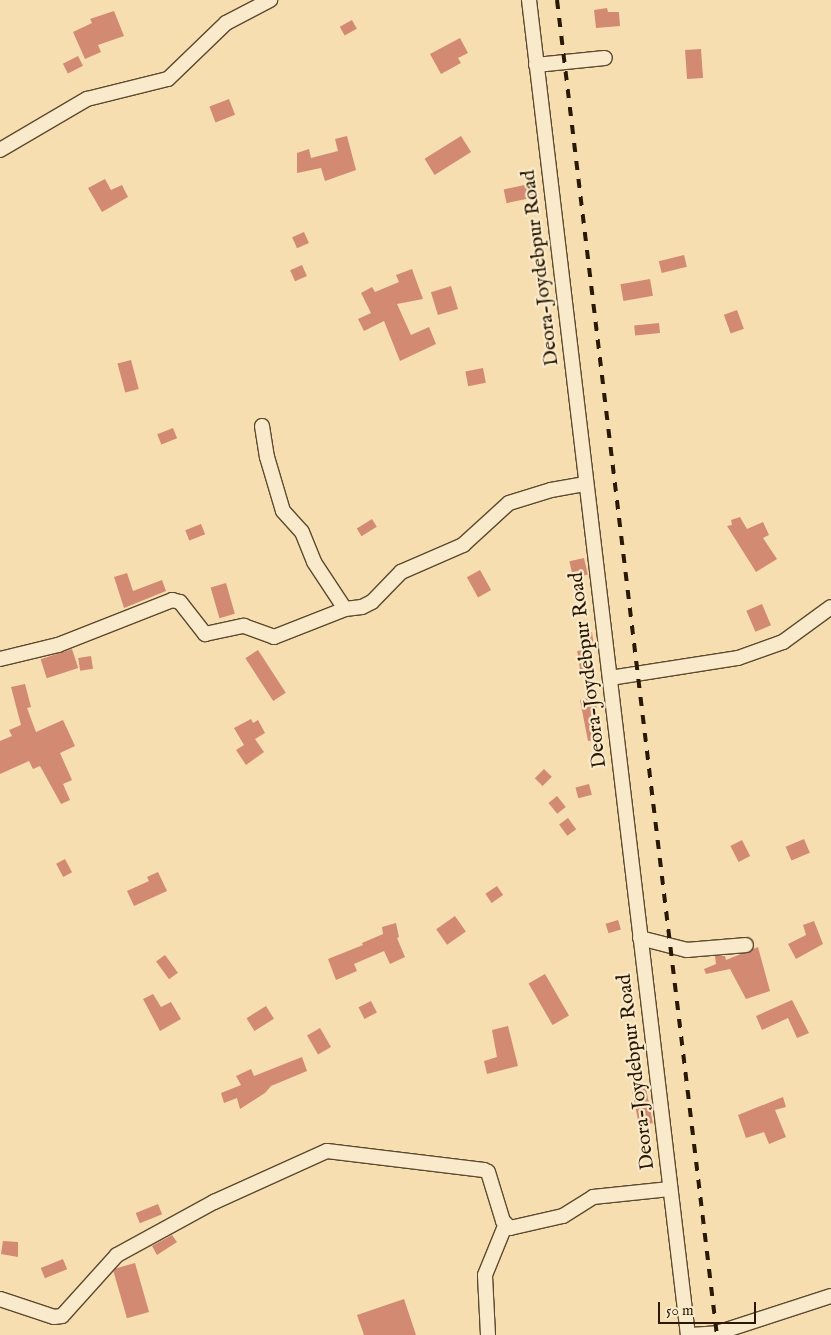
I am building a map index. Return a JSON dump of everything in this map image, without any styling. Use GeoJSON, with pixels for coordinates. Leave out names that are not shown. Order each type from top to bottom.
{"type":"FeatureCollection","features":[{"type":"Feature","properties":{"kind":"street"},"geometry":{"type":"LineString","coordinates":[[0,150],[86,99],[168,79],[230,20],[270,0]]}},
{"type":"Feature","properties":{"kind":"street","name":"Deora-Joydebpur Road"},"geometry":{"type":"LineString","coordinates":[[529,0],[670,1189],[690,1335]]}},
{"type":"Feature","properties":{"kind":"street"},"geometry":{"type":"LineString","coordinates":[[536,65],[605,58]]}},
{"type":"Feature","properties":{"kind":"street"},"geometry":{"type":"LineString","coordinates":[[262,426],[267,457],[283,511],[302,532],[314,562],[345,609]]}},
{"type":"Feature","properties":{"kind":"street"},"geometry":{"type":"LineString","coordinates":[[0,659],[58,644],[172,600],[180,602],[200,631],[210,636],[244,626],[274,637],[345,609],[362,607],[372,602],[400,572],[412,565],[458,548],[509,503],[551,490],[585,484]]}},
{"type":"Feature","properties":{"kind":"street"},"geometry":{"type":"LineString","coordinates":[[610,678],[738,658],[783,642],[831,607]]}},
{"type":"Feature","properties":{"kind":"street"},"geometry":{"type":"LineString","coordinates":[[640,938],[687,950],[746,945]]}},
{"type":"Feature","properties":{"kind":"street"},"geometry":{"type":"LineString","coordinates":[[0,1299],[54,1317],[62,1316],[117,1255],[214,1202],[327,1151],[488,1172],[505,1226],[486,1275],[488,1335]]}},
{"type":"Feature","properties":{"kind":"street"},"geometry":{"type":"LineString","coordinates":[[505,1226],[510,1228],[563,1216],[593,1197],[670,1189]]}},
{"type":"Feature","properties":{"kind":"street"},"geometry":{"type":"LineString","coordinates":[[690,1335],[717,1333],[831,1296]]}},
{"type":"Feature","properties":{"kind":"building"},"geometry":{"type":"Polygon","coordinates":[[[607,8],[608,12],[619,12],[620,26],[596,28],[594,10],[607,8]]]}},
{"type":"Feature","properties":{"kind":"building"},"geometry":{"type":"Polygon","coordinates":[[[114,11],[124,36],[98,45],[101,52],[85,59],[73,32],[92,23],[90,19],[114,11]]]}},
{"type":"Feature","properties":{"kind":"building"},"geometry":{"type":"Polygon","coordinates":[[[352,20],[357,29],[345,36],[340,27],[352,20]]]}},
{"type":"Feature","properties":{"kind":"building"},"geometry":{"type":"Polygon","coordinates":[[[460,38],[468,53],[458,58],[461,63],[441,74],[430,54],[460,38]]]}},
{"type":"Feature","properties":{"kind":"building"},"geometry":{"type":"Polygon","coordinates":[[[701,49],[703,78],[687,79],[685,50],[701,49]]]}},
{"type":"Feature","properties":{"kind":"building"},"geometry":{"type":"Polygon","coordinates":[[[78,56],[83,66],[68,74],[63,64],[78,56]]]}},
{"type":"Feature","properties":{"kind":"building"},"geometry":{"type":"Polygon","coordinates":[[[229,99],[235,115],[215,122],[209,107],[229,99]]]}},
{"type":"Feature","properties":{"kind":"building"},"geometry":{"type":"Polygon","coordinates":[[[347,136],[356,170],[325,181],[321,168],[297,173],[297,153],[309,149],[311,158],[338,151],[335,139],[347,136]]]}},
{"type":"Feature","properties":{"kind":"building"},"geometry":{"type":"Polygon","coordinates":[[[461,136],[471,152],[435,175],[425,159],[461,136]]]}},
{"type":"Feature","properties":{"kind":"building"},"geometry":{"type":"Polygon","coordinates":[[[105,179],[111,190],[122,185],[128,197],[102,212],[88,188],[105,179]]]}},
{"type":"Feature","properties":{"kind":"building"},"geometry":{"type":"Polygon","coordinates":[[[534,183],[537,197],[507,203],[504,189],[534,183]]]}},
{"type":"Feature","properties":{"kind":"building"},"geometry":{"type":"Polygon","coordinates":[[[304,232],[309,243],[297,248],[292,237],[304,232]]]}},
{"type":"Feature","properties":{"kind":"building"},"geometry":{"type":"Polygon","coordinates":[[[684,255],[687,267],[662,273],[659,261],[684,255]]]}},
{"type":"Feature","properties":{"kind":"building"},"geometry":{"type":"Polygon","coordinates":[[[302,265],[307,276],[295,281],[290,270],[302,265]]]}},
{"type":"Feature","properties":{"kind":"building"},"geometry":{"type":"Polygon","coordinates":[[[412,269],[423,299],[397,304],[411,335],[429,327],[436,344],[400,361],[384,321],[364,331],[358,319],[371,313],[361,293],[372,287],[375,292],[399,282],[396,275],[412,269]]]}},
{"type":"Feature","properties":{"kind":"building"},"geometry":{"type":"Polygon","coordinates":[[[650,279],[653,296],[623,301],[620,284],[650,279]]]}},
{"type":"Feature","properties":{"kind":"building"},"geometry":{"type":"Polygon","coordinates":[[[451,286],[458,309],[438,315],[431,292],[451,286]]]}},
{"type":"Feature","properties":{"kind":"building"},"geometry":{"type":"Polygon","coordinates":[[[737,310],[744,329],[731,334],[724,315],[737,310]]]}},
{"type":"Feature","properties":{"kind":"building"},"geometry":{"type":"Polygon","coordinates":[[[659,323],[660,333],[635,336],[634,326],[659,323]]]}},
{"type":"Feature","properties":{"kind":"building"},"geometry":{"type":"Polygon","coordinates":[[[131,360],[139,389],[125,393],[117,364],[131,360]]]}},
{"type":"Feature","properties":{"kind":"building"},"geometry":{"type":"Polygon","coordinates":[[[483,368],[486,383],[468,386],[465,371],[483,368]]]}},
{"type":"Feature","properties":{"kind":"building"},"geometry":{"type":"Polygon","coordinates":[[[173,428],[177,438],[161,445],[157,434],[173,428]]]}},
{"type":"Feature","properties":{"kind":"building"},"geometry":{"type":"Polygon","coordinates":[[[740,517],[747,529],[763,522],[769,535],[763,538],[777,559],[756,572],[727,526],[732,525],[731,520],[740,517]]]}},
{"type":"Feature","properties":{"kind":"building"},"geometry":{"type":"Polygon","coordinates":[[[372,519],[377,527],[362,536],[357,529],[372,519]]]}},
{"type":"Feature","properties":{"kind":"building"},"geometry":{"type":"Polygon","coordinates":[[[201,524],[205,534],[189,541],[185,530],[201,524]]]}},
{"type":"Feature","properties":{"kind":"building"},"geometry":{"type":"Polygon","coordinates":[[[584,558],[588,575],[573,578],[569,561],[584,558]]]}},
{"type":"Feature","properties":{"kind":"building"},"geometry":{"type":"Polygon","coordinates":[[[480,570],[491,590],[478,597],[467,577],[480,570]]]}},
{"type":"Feature","properties":{"kind":"building"},"geometry":{"type":"Polygon","coordinates":[[[127,573],[133,591],[162,580],[166,591],[124,608],[114,577],[127,573]]]}},
{"type":"Feature","properties":{"kind":"building"},"geometry":{"type":"Polygon","coordinates":[[[226,583],[235,614],[219,618],[211,587],[226,583]]]}},
{"type":"Feature","properties":{"kind":"building"},"geometry":{"type":"Polygon","coordinates":[[[762,604],[771,625],[755,632],[746,611],[762,604]]]}},
{"type":"Feature","properties":{"kind":"building"},"geometry":{"type":"Polygon","coordinates":[[[592,632],[594,647],[583,648],[581,634],[592,632]]]}},
{"type":"Feature","properties":{"kind":"building"},"geometry":{"type":"Polygon","coordinates":[[[72,649],[78,668],[47,678],[41,659],[72,649]]]}},
{"type":"Feature","properties":{"kind":"building"},"geometry":{"type":"Polygon","coordinates":[[[590,649],[593,668],[580,670],[577,651],[590,649]]]}},
{"type":"Feature","properties":{"kind":"building"},"geometry":{"type":"Polygon","coordinates":[[[258,650],[286,693],[273,701],[245,658],[258,650]]]}},
{"type":"Feature","properties":{"kind":"building"},"geometry":{"type":"Polygon","coordinates":[[[91,656],[93,669],[80,671],[78,658],[91,656]]]}},
{"type":"Feature","properties":{"kind":"building"},"geometry":{"type":"Polygon","coordinates":[[[25,684],[31,707],[27,708],[36,732],[63,720],[75,746],[60,753],[72,780],[63,784],[70,800],[61,804],[40,766],[33,769],[29,761],[0,774],[0,741],[12,736],[9,730],[21,725],[11,687],[25,684]]]}},
{"type":"Feature","properties":{"kind":"building"},"geometry":{"type":"Polygon","coordinates":[[[595,696],[601,739],[588,741],[580,700],[595,696]]]}},
{"type":"Feature","properties":{"kind":"building"},"geometry":{"type":"Polygon","coordinates":[[[251,719],[253,723],[258,720],[265,733],[255,739],[264,752],[246,765],[236,750],[244,745],[234,728],[251,719]]]}},
{"type":"Feature","properties":{"kind":"building"},"geometry":{"type":"Polygon","coordinates":[[[544,769],[552,777],[543,786],[535,778],[544,769]]]}},
{"type":"Feature","properties":{"kind":"building"},"geometry":{"type":"Polygon","coordinates":[[[589,784],[592,795],[578,798],[575,788],[589,784]]]}},
{"type":"Feature","properties":{"kind":"building"},"geometry":{"type":"Polygon","coordinates":[[[557,796],[566,807],[557,814],[548,803],[557,796]]]}},
{"type":"Feature","properties":{"kind":"building"},"geometry":{"type":"Polygon","coordinates":[[[568,818],[576,829],[567,836],[559,824],[568,818]]]}},
{"type":"Feature","properties":{"kind":"building"},"geometry":{"type":"Polygon","coordinates":[[[804,839],[810,853],[791,861],[786,847],[804,839]]]}},
{"type":"Feature","properties":{"kind":"building"},"geometry":{"type":"Polygon","coordinates":[[[742,840],[750,856],[739,862],[730,846],[742,840]]]}},
{"type":"Feature","properties":{"kind":"building"},"geometry":{"type":"Polygon","coordinates":[[[65,859],[72,872],[63,877],[56,864],[65,859]]]}},
{"type":"Feature","properties":{"kind":"building"},"geometry":{"type":"Polygon","coordinates":[[[158,872],[167,891],[134,906],[127,891],[149,881],[147,877],[158,872]]]}},
{"type":"Feature","properties":{"kind":"building"},"geometry":{"type":"Polygon","coordinates":[[[497,886],[503,895],[492,903],[485,894],[497,886]]]}},
{"type":"Feature","properties":{"kind":"building"},"geometry":{"type":"Polygon","coordinates":[[[455,916],[466,932],[447,945],[436,929],[455,916]]]}},
{"type":"Feature","properties":{"kind":"building"},"geometry":{"type":"Polygon","coordinates":[[[618,920],[621,930],[608,933],[606,924],[618,920]]]}},
{"type":"Feature","properties":{"kind":"building"},"geometry":{"type":"Polygon","coordinates":[[[814,921],[823,944],[796,959],[788,944],[806,935],[803,925],[814,921]]]}},
{"type":"Feature","properties":{"kind":"building"},"geometry":{"type":"Polygon","coordinates":[[[396,923],[399,937],[397,938],[405,957],[390,964],[384,951],[354,964],[357,971],[336,980],[328,959],[363,945],[362,943],[383,934],[382,927],[396,923]]]}},
{"type":"Feature","properties":{"kind":"building"},"geometry":{"type":"Polygon","coordinates":[[[758,947],[770,991],[746,999],[730,969],[706,974],[704,969],[716,964],[715,956],[725,956],[726,960],[758,947]]]}},
{"type":"Feature","properties":{"kind":"building"},"geometry":{"type":"Polygon","coordinates":[[[165,955],[178,973],[169,979],[156,961],[165,955]]]}},
{"type":"Feature","properties":{"kind":"building"},"geometry":{"type":"Polygon","coordinates":[[[545,974],[569,1016],[553,1025],[529,984],[545,974]]]}},
{"type":"Feature","properties":{"kind":"building"},"geometry":{"type":"Polygon","coordinates":[[[153,994],[161,1007],[171,1002],[181,1019],[160,1031],[143,999],[153,994]]]}},
{"type":"Feature","properties":{"kind":"building"},"geometry":{"type":"Polygon","coordinates":[[[792,1000],[809,1033],[797,1038],[788,1018],[762,1030],[756,1016],[792,1000]]]}},
{"type":"Feature","properties":{"kind":"building"},"geometry":{"type":"Polygon","coordinates":[[[371,1001],[377,1013],[364,1019],[359,1007],[371,1001]]]}},
{"type":"Feature","properties":{"kind":"building"},"geometry":{"type":"Polygon","coordinates":[[[266,1006],[274,1019],[254,1031],[246,1018],[266,1006]]]}},
{"type":"Feature","properties":{"kind":"building"},"geometry":{"type":"Polygon","coordinates":[[[508,1026],[518,1066],[487,1074],[484,1061],[497,1057],[492,1030],[508,1026]]]}},
{"type":"Feature","properties":{"kind":"building"},"geometry":{"type":"Polygon","coordinates":[[[320,1028],[331,1047],[318,1055],[307,1036],[320,1028]]]}},
{"type":"Feature","properties":{"kind":"building"},"geometry":{"type":"Polygon","coordinates":[[[302,1057],[307,1071],[271,1086],[265,1093],[240,1109],[237,1098],[224,1103],[221,1093],[241,1085],[236,1076],[251,1069],[254,1076],[302,1057]]]}},
{"type":"Feature","properties":{"kind":"building"},"geometry":{"type":"Polygon","coordinates":[[[646,1088],[653,1123],[639,1126],[632,1091],[646,1088]]]}},
{"type":"Feature","properties":{"kind":"building"},"geometry":{"type":"Polygon","coordinates":[[[783,1097],[786,1107],[775,1110],[786,1137],[769,1144],[764,1132],[746,1138],[738,1115],[783,1097]]]}},
{"type":"Feature","properties":{"kind":"building"},"geometry":{"type":"Polygon","coordinates":[[[158,1204],[162,1214],[140,1223],[136,1213],[158,1204]]]}},
{"type":"Feature","properties":{"kind":"building"},"geometry":{"type":"Polygon","coordinates":[[[172,1235],[177,1242],[157,1255],[152,1246],[172,1235]]]}},
{"type":"Feature","properties":{"kind":"building"},"geometry":{"type":"Polygon","coordinates":[[[3,1241],[18,1242],[18,1257],[1,1254],[3,1241]]]}},
{"type":"Feature","properties":{"kind":"building"},"geometry":{"type":"Polygon","coordinates":[[[63,1259],[67,1269],[45,1278],[41,1268],[63,1259]]]}},
{"type":"Feature","properties":{"kind":"building"},"geometry":{"type":"Polygon","coordinates":[[[135,1263],[149,1312],[127,1318],[113,1269],[135,1263]]]}},
{"type":"Feature","properties":{"kind":"building"},"geometry":{"type":"Polygon","coordinates":[[[404,1299],[416,1335],[364,1335],[357,1315],[404,1299]]]}},
{"type":"Feature","properties":{"kind":"railway"},"geometry":{"type":"LineString","coordinates":[[557,0],[717,1335]]}}]}
